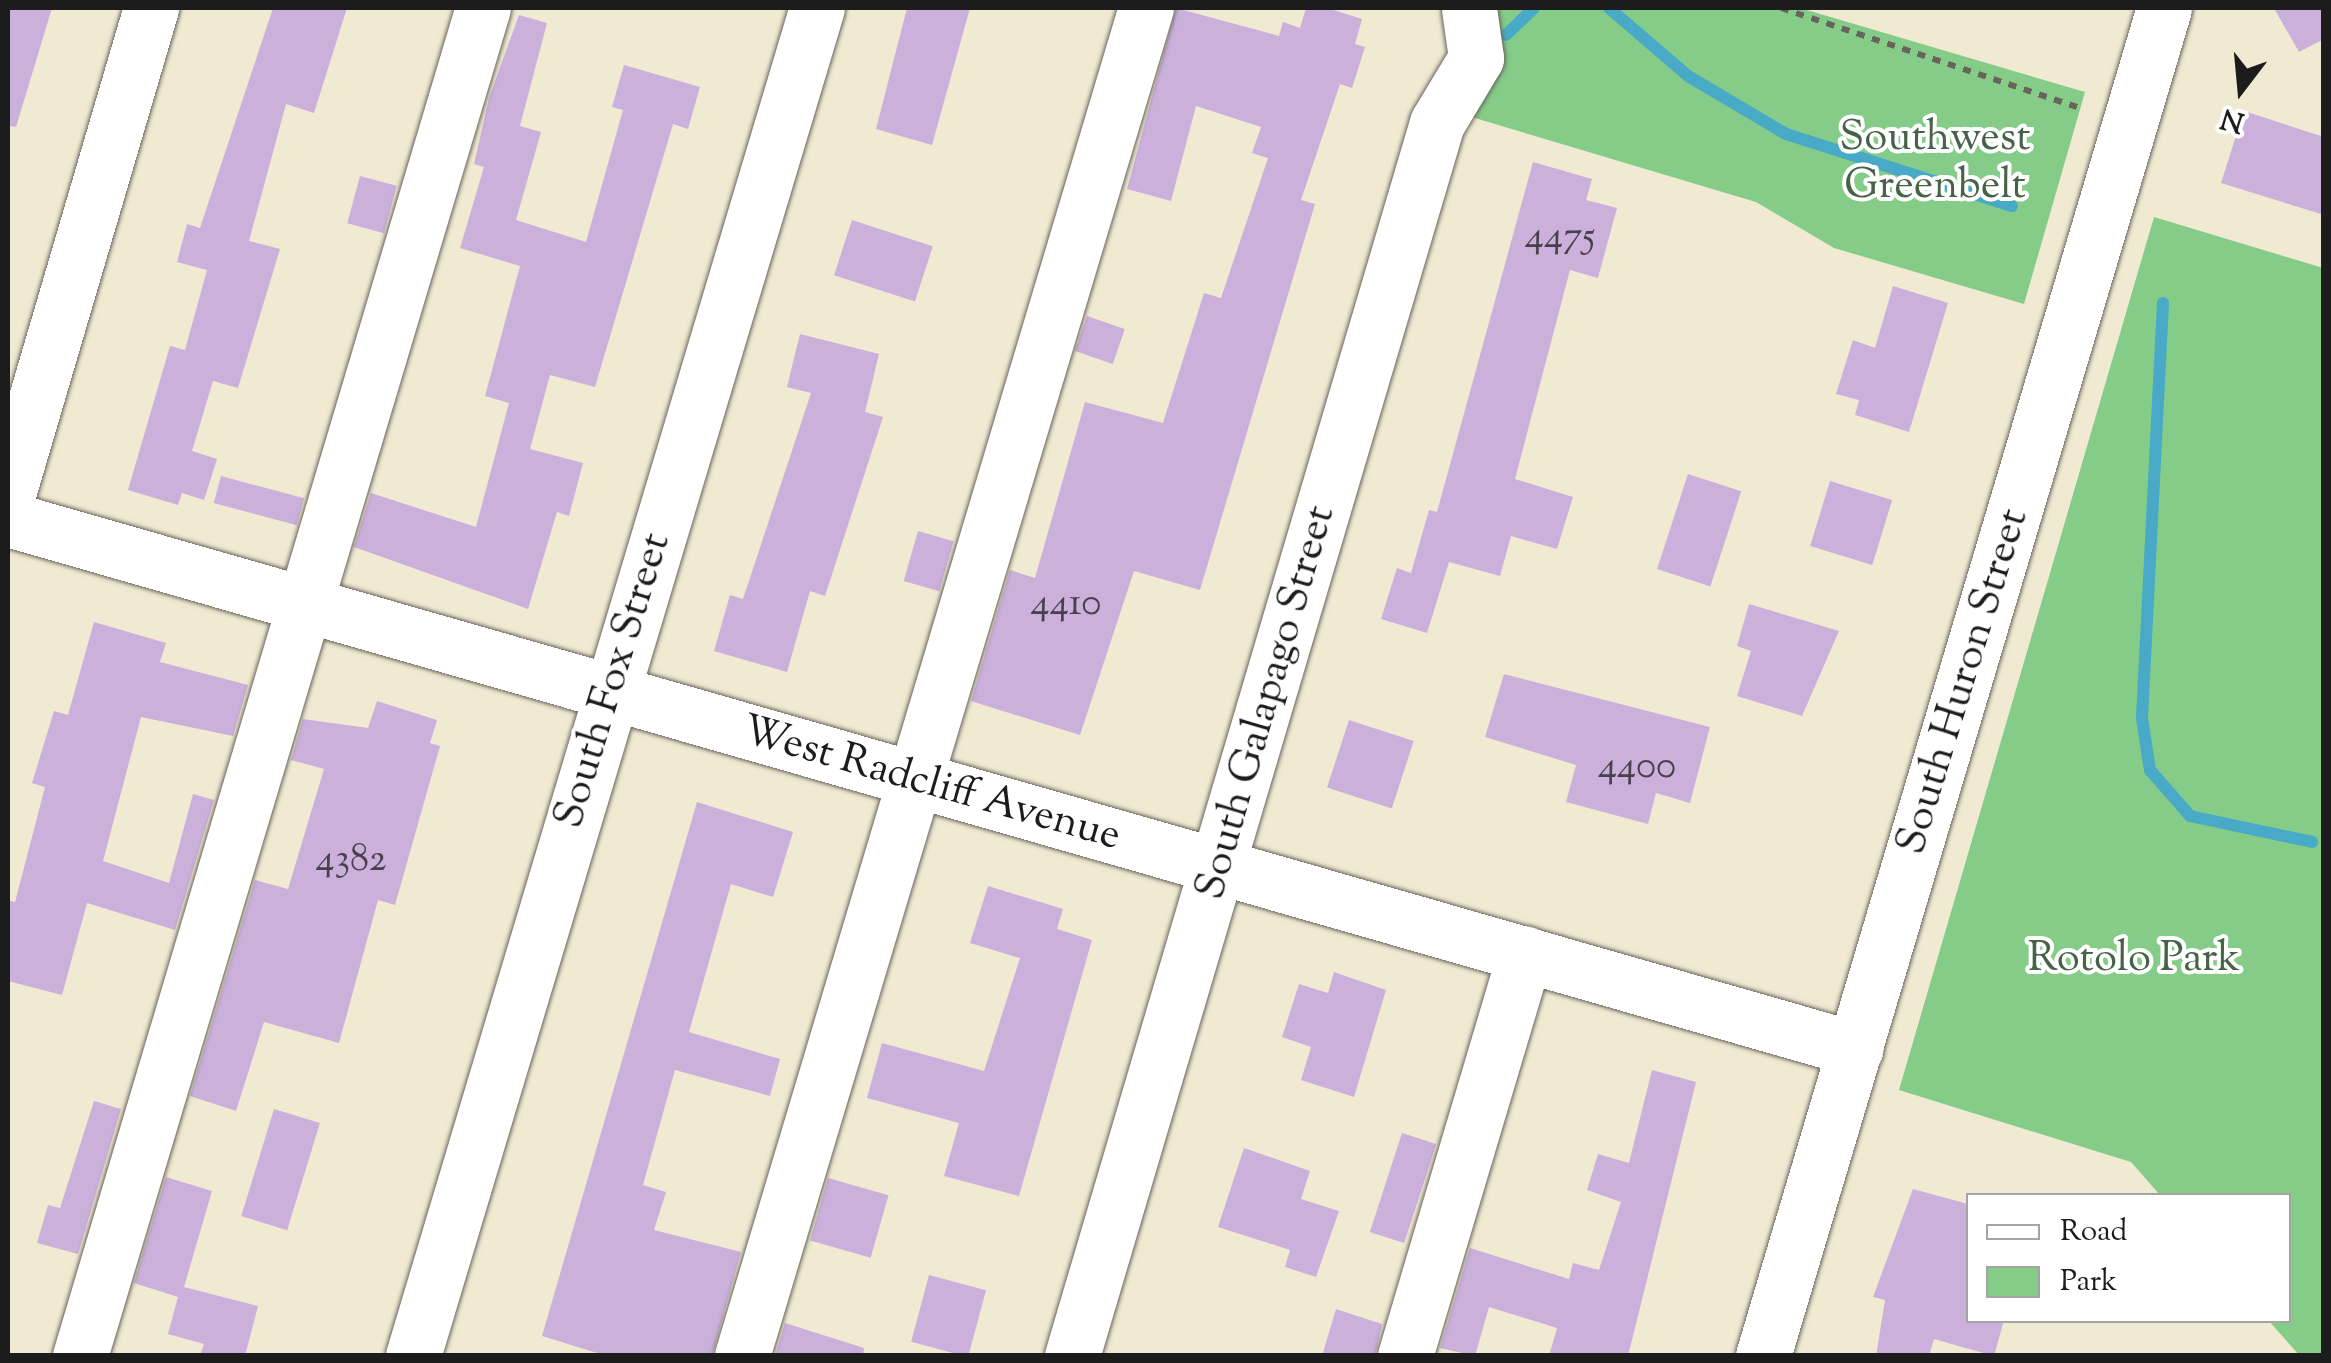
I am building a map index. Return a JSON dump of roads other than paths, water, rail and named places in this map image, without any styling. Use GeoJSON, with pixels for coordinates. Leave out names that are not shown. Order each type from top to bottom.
{"type":"FeatureCollection","features":[{"type":"Feature","properties":{"kind":"street"},"geometry":{"type":"LineString","coordinates":[[8,494],[151,8]]}},
{"type":"Feature","properties":{"kind":"street"},"geometry":{"type":"LineString","coordinates":[[80,1356],[300,604],[484,8]]}},
{"type":"Feature","properties":{"kind":"street","name":"South Fox Street"},"geometry":{"type":"LineString","coordinates":[[413,1356],[818,8]]}},
{"type":"Feature","properties":{"kind":"street"},"geometry":{"type":"LineString","coordinates":[[742,1356],[1146,8]]}},
{"type":"Feature","properties":{"kind":"street","name":"South Huron Street"},"geometry":{"type":"LineString","coordinates":[[1763,1356],[2164,8]]}},
{"type":"Feature","properties":{"kind":"street","name":"South Galapago Street"},"geometry":{"type":"LineString","coordinates":[[1072,1356],[1437,123],[1472,33]]}},
{"type":"Feature","properties":{"kind":"street","name":"West Radcliff Avenue"},"geometry":{"type":"LineString","coordinates":[[8,519],[1854,1049]]}},
{"type":"Feature","properties":{"kind":"street"},"geometry":{"type":"LineString","coordinates":[[1405,1356],[1525,954]]}},
{"type":"Feature","properties":{"kind":"waterway"},"geometry":{"type":"LineString","coordinates":[[1506,35],[1534,8]]}},
{"type":"Feature","properties":{"kind":"waterway"},"geometry":{"type":"LineString","coordinates":[[1609,8],[1688,76],[1786,134],[2012,206]]}},
{"type":"Feature","properties":{"kind":"waterway"},"geometry":{"type":"LineString","coordinates":[[2163,303],[2142,718],[2150,770],[2190,816],[2312,842]]}},
{"type":"Feature","properties":{"kind":"park label","name":"Southwest Greenbelt"},"geometry":{"type":"Point","coordinates":[1935,163]}},
{"type":"Feature","properties":{"kind":"park label","name":"Rotolo Park"},"geometry":{"type":"Point","coordinates":[2134,960]}}]}
